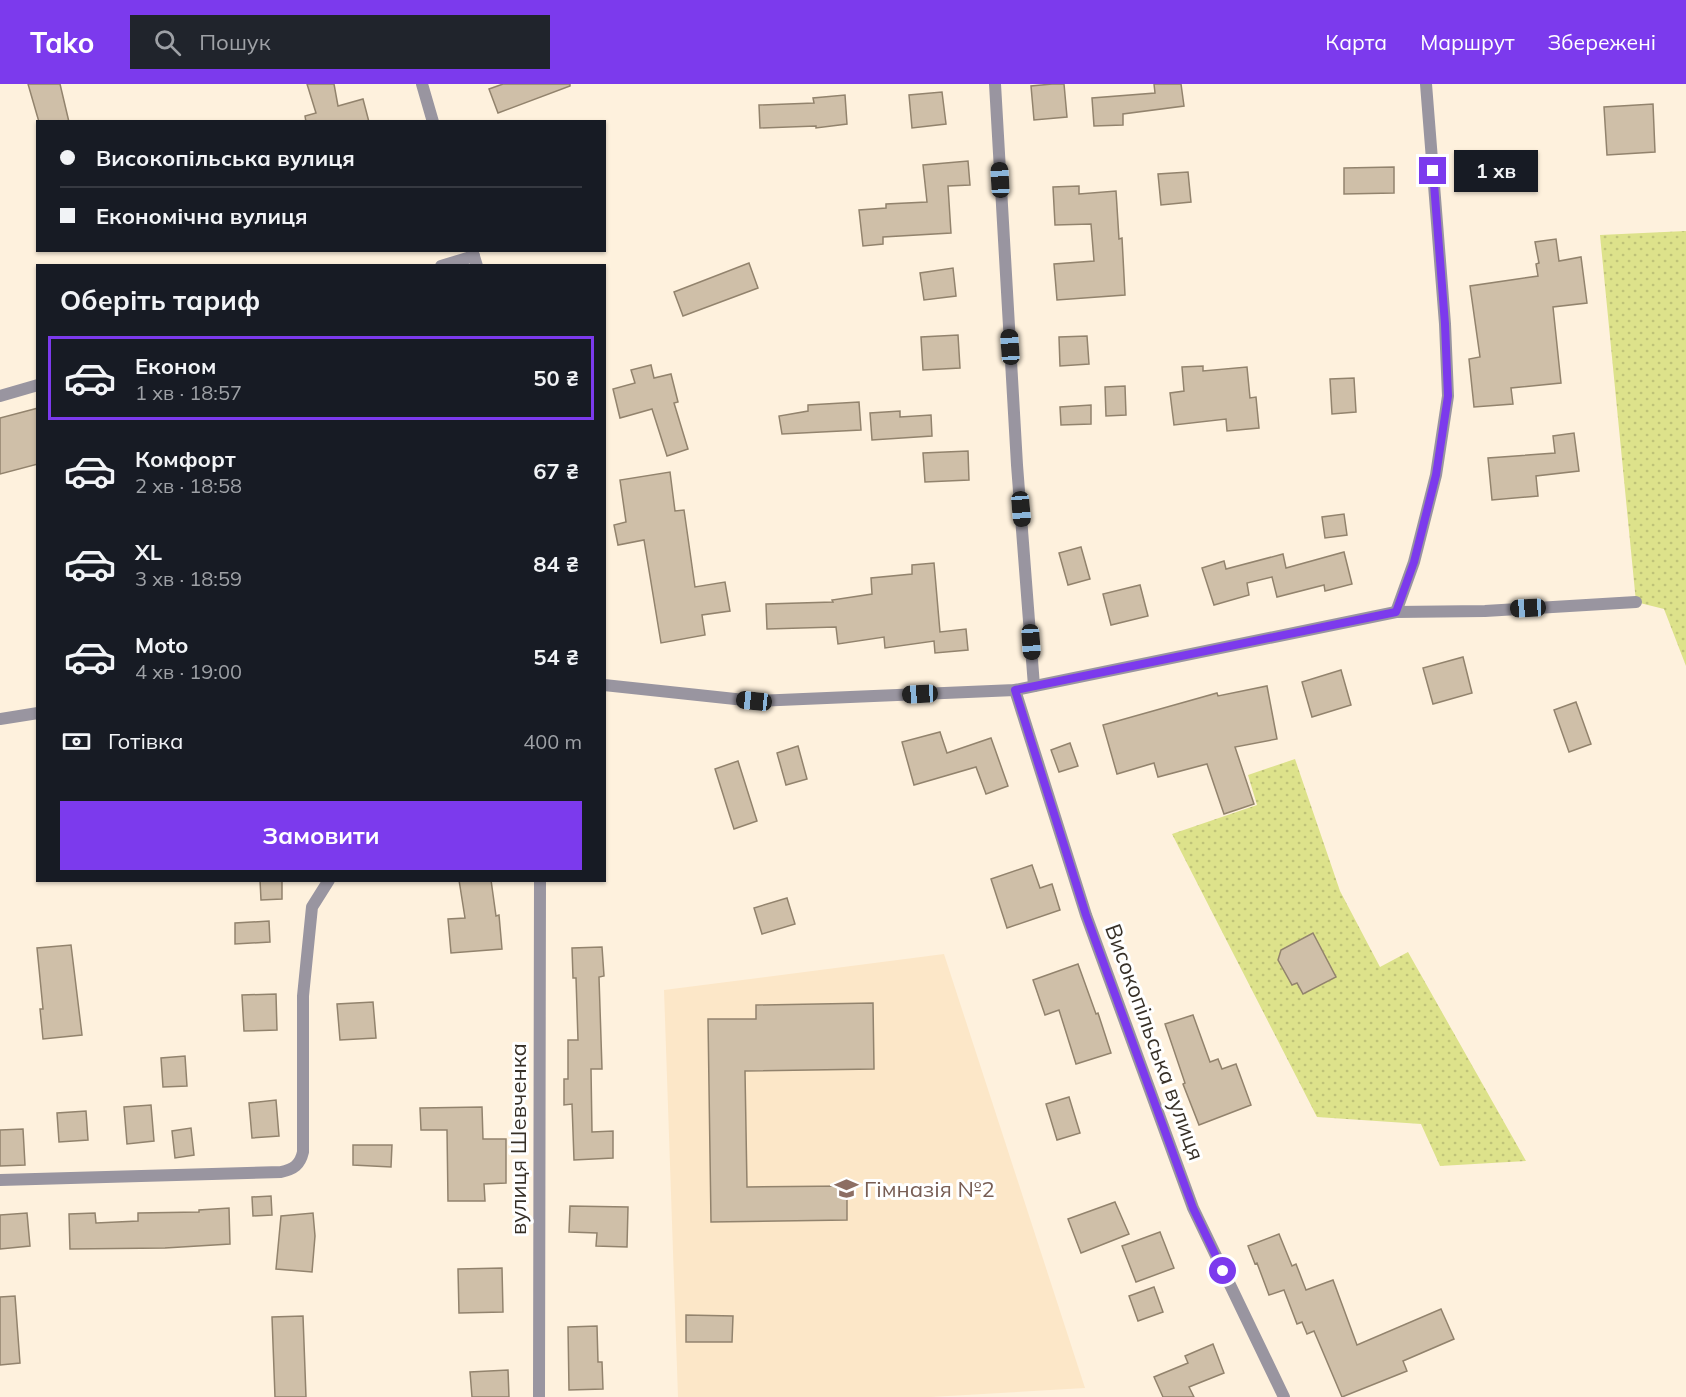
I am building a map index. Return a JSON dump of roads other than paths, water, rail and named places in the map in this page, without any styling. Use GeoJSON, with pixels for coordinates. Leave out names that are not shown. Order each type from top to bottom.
{"type":"FeatureCollection","features":[{"type":"Feature","properties":{"kind":"street"},"geometry":{"type":"LineString","coordinates":[[422,84],[432,120]]}},
{"type":"Feature","properties":{"kind":"street"},"geometry":{"type":"LineString","coordinates":[[995,84],[1017,465],[1035,686]]}},
{"type":"Feature","properties":{"kind":"street"},"geometry":{"type":"LineString","coordinates":[[1396,612],[1414,562],[1436,475],[1448,396],[1445,324],[1426,84]]}},
{"type":"Feature","properties":{"kind":"street"},"geometry":{"type":"LineString","coordinates":[[448,264],[474,257]]}},
{"type":"Feature","properties":{"kind":"street"},"geometry":{"type":"LineString","coordinates":[[0,396],[36,386]]}},
{"type":"Feature","properties":{"kind":"street"},"geometry":{"type":"LineString","coordinates":[[606,685],[754,701],[1015,690],[1396,612],[1485,611],[1636,602]]}},
{"type":"Feature","properties":{"kind":"street","name":"Високопільська вулиця"},"geometry":{"type":"LineString","coordinates":[[1015,690],[1086,915],[1193,1208],[1284,1397]]}},
{"type":"Feature","properties":{"kind":"street"},"geometry":{"type":"LineString","coordinates":[[0,719],[36,714]]}},
{"type":"Feature","properties":{"kind":"street"},"geometry":{"type":"LineString","coordinates":[[0,1180],[292,1170],[301,1161],[303,1152],[303,996],[312,907],[328,882]]}},
{"type":"Feature","properties":{"kind":"street","name":"вулиця Шевченка"},"geometry":{"type":"LineString","coordinates":[[538,1397],[540,882]]}},
{"type":"Feature","properties":{"kind":"place","name":"Гімназія №2"},"geometry":{"type":"Point","coordinates":[846,1189]}}]}
